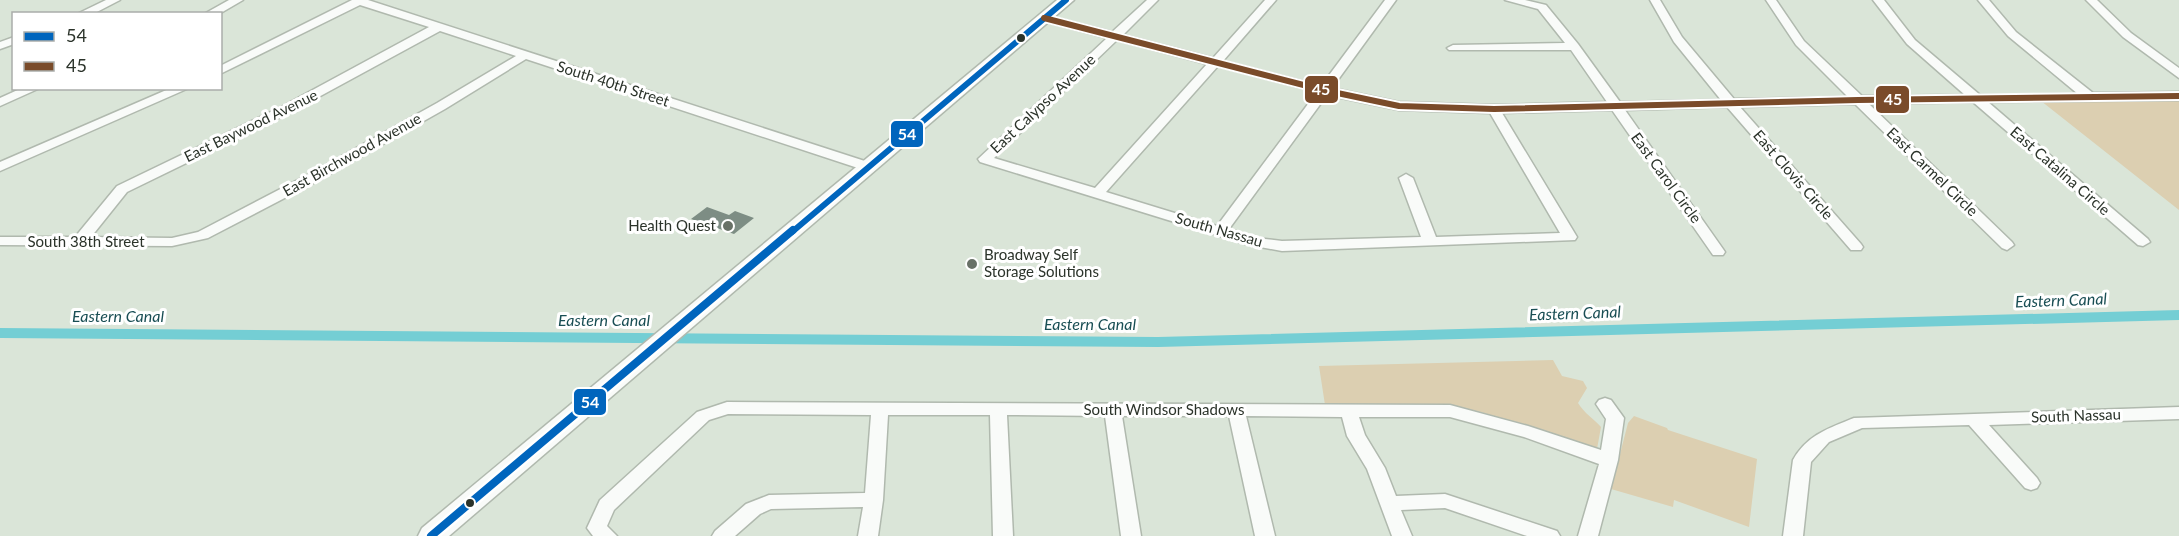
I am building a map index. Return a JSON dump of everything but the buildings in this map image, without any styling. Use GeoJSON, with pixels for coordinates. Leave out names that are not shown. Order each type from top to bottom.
{"type":"FeatureCollection","features":[{"type":"Feature","properties":{"kind":"main road"},"geometry":{"type":"LineString","coordinates":[[431,536],[1066,0]]}},
{"type":"Feature","properties":{"kind":"street"},"geometry":{"type":"LineString","coordinates":[[87,12],[115,0]]}},
{"type":"Feature","properties":{"kind":"street"},"geometry":{"type":"LineString","coordinates":[[213,12],[238,0]]}},
{"type":"Feature","properties":{"kind":"street"},"geometry":{"type":"LineString","coordinates":[[222,70],[358,0]]}},
{"type":"Feature","properties":{"kind":"street","name":"South 40th Street"},"geometry":{"type":"LineString","coordinates":[[358,0],[869,167]]}},
{"type":"Feature","properties":{"kind":"street","name":"East Calypso Avenue"},"geometry":{"type":"LineString","coordinates":[[985,159],[1154,0]]}},
{"type":"Feature","properties":{"kind":"street"},"geometry":{"type":"LineString","coordinates":[[1098,193],[1271,0]]}},
{"type":"Feature","properties":{"kind":"street"},"geometry":{"type":"LineString","coordinates":[[1220,231],[1391,0]]}},
{"type":"Feature","properties":{"kind":"street","name":"East Carol Circle"},"geometry":{"type":"LineString","coordinates":[[1510,0],[1542,7],[1574,46],[1613,105],[1718,252]]}},
{"type":"Feature","properties":{"kind":"street","name":"East Clovis Circle"},"geometry":{"type":"LineString","coordinates":[[1655,0],[1686,49],[1857,248]]}},
{"type":"Feature","properties":{"kind":"street","name":"East Carmel Circle"},"geometry":{"type":"LineString","coordinates":[[1771,0],[1800,43],[2007,245]]}},
{"type":"Feature","properties":{"kind":"street","name":"East Catalina Circle"},"geometry":{"type":"LineString","coordinates":[[1878,0],[1911,42],[2142,242]]}},
{"type":"Feature","properties":{"kind":"street"},"geometry":{"type":"LineString","coordinates":[[1983,0],[2012,34],[2089,96]]}},
{"type":"Feature","properties":{"kind":"street"},"geometry":{"type":"LineString","coordinates":[[2091,0],[2127,35],[2179,74]]}},
{"type":"Feature","properties":{"kind":"street"},"geometry":{"type":"LineString","coordinates":[[1044,18],[1323,90],[1399,106],[1494,109],[1730,102],[2179,96]]}},
{"type":"Feature","properties":{"kind":"street","name":"East Baywood Avenue"},"geometry":{"type":"LineString","coordinates":[[79,242],[122,189],[287,109],[438,27]]}},
{"type":"Feature","properties":{"kind":"street"},"geometry":{"type":"LineString","coordinates":[[1453,48],[1574,46]]}},
{"type":"Feature","properties":{"kind":"street","name":"East Birchwood Avenue"},"geometry":{"type":"LineString","coordinates":[[172,242],[203,235],[318,175],[441,106],[525,55]]}},
{"type":"Feature","properties":{"kind":"street"},"geometry":{"type":"LineString","coordinates":[[0,102],[28,90]]}},
{"type":"Feature","properties":{"kind":"street"},"geometry":{"type":"LineString","coordinates":[[0,167],[178,90]]}},
{"type":"Feature","properties":{"kind":"street","name":"South Nassau"},"geometry":{"type":"LineString","coordinates":[[985,159],[1254,242],[1282,246],[1570,237],[1494,109]]}},
{"type":"Feature","properties":{"kind":"street"},"geometry":{"type":"LineString","coordinates":[[1406,178],[1430,241]]}},
{"type":"Feature","properties":{"kind":"street","name":"South 38th Street"},"geometry":{"type":"LineString","coordinates":[[0,241],[172,242]]}},
{"type":"Feature","properties":{"kind":"street"},"geometry":{"type":"LineString","coordinates":[[1588,536],[1609,460],[1615,418],[1605,404]]}},
{"type":"Feature","properties":{"kind":"street","name":"South Windsor Shadows"},"geometry":{"type":"LineString","coordinates":[[601,532],[607,506],[703,416],[727,408],[1450,411],[1528,432],[1609,460]]}},
{"type":"Feature","properties":{"kind":"street"},"geometry":{"type":"LineString","coordinates":[[868,536],[874,500],[880,408]]}},
{"type":"Feature","properties":{"kind":"street"},"geometry":{"type":"LineString","coordinates":[[998,409],[1003,536]]}},
{"type":"Feature","properties":{"kind":"street"},"geometry":{"type":"LineString","coordinates":[[1236,410],[1265,536]]}},
{"type":"Feature","properties":{"kind":"street"},"geometry":{"type":"LineString","coordinates":[[1113,411],[1131,536]]}},
{"type":"Feature","properties":{"kind":"street"},"geometry":{"type":"LineString","coordinates":[[1349,411],[1356,436],[1376,468],[1402,536]]}},
{"type":"Feature","properties":{"kind":"street","name":"South Nassau"},"geometry":{"type":"LineString","coordinates":[[1793,536],[1802,460],[1823,437],[1860,422],[2179,413]]}},
{"type":"Feature","properties":{"kind":"street"},"geometry":{"type":"LineString","coordinates":[[1974,419],[2031,483]]}},
{"type":"Feature","properties":{"kind":"street"},"geometry":{"type":"LineString","coordinates":[[722,536],[753,509],[769,502],[874,500]]}},
{"type":"Feature","properties":{"kind":"street"},"geometry":{"type":"LineString","coordinates":[[1390,503],[1445,501],[1550,536]]}},
{"type":"Feature","properties":{"kind":"shaded area"},"geometry":{"type":"Polygon","coordinates":[[[2179,95],[2179,210],[2036,97],[2179,95]]]}},
{"type":"Feature","properties":{"kind":"shaded area"},"geometry":{"type":"Polygon","coordinates":[[[1553,360],[1562,376],[1583,381],[1587,388],[1578,403],[1601,427],[1597,449],[1481,412],[1436,405],[1325,405],[1319,366],[1553,360]]]}},
{"type":"Feature","properties":{"kind":"shaded area"},"geometry":{"type":"Polygon","coordinates":[[[1634,416],[1668,430],[1757,459],[1749,527],[1674,500],[1673,507],[1611,489],[1628,423],[1634,416]]]}},
{"type":"Feature","properties":{"kind":"waterway","name":"Eastern Canal"},"geometry":{"type":"LineString","coordinates":[[0,333],[1158,342],[2179,315]]}},
{"type":"Feature","properties":{"kind":"transit line","name":"54"},"geometry":{"type":"LineString","coordinates":[[431,536],[1066,0]]}},
{"type":"Feature","properties":{"kind":"transit line","name":"45"},"geometry":{"type":"LineString","coordinates":[[1044,18],[1323,90],[1399,106],[1494,109],[1858,100],[2179,96]]}},
{"type":"Feature","properties":{"kind":"place","name":"Health Quest"},"geometry":{"type":"Point","coordinates":[728,226]}},
{"type":"Feature","properties":{"kind":"place","name":"Broadway Self Storage Solutions"},"geometry":{"type":"Point","coordinates":[972,264]}}]}
